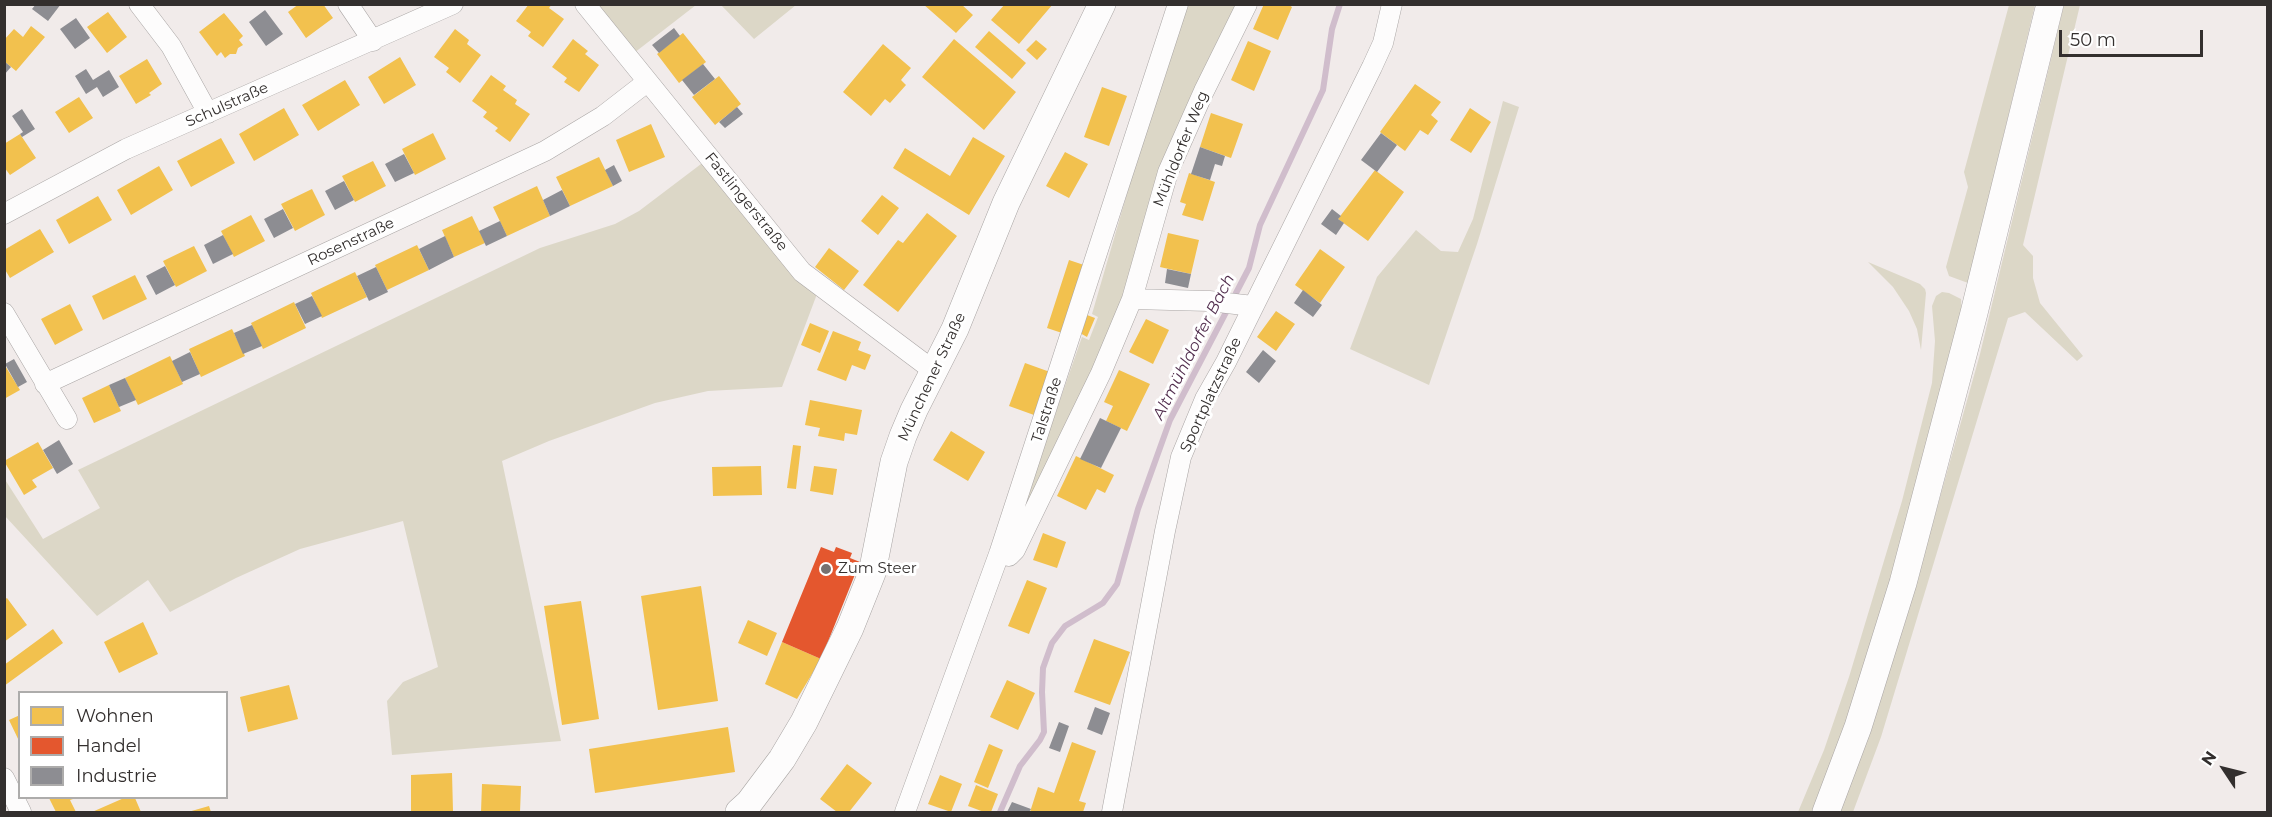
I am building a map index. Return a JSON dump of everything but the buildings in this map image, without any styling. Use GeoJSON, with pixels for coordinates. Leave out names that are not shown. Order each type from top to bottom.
{"type":"FeatureCollection","features":[{"type":"Feature","properties":{"kind":"street"},"geometry":{"type":"LineString","coordinates":[[139,4],[171,46],[208,113]]}},
{"type":"Feature","properties":{"kind":"street"},"geometry":{"type":"LineString","coordinates":[[348,4],[373,41]]}},
{"type":"Feature","properties":{"kind":"street","name":"Schulstraße"},"geometry":{"type":"LineString","coordinates":[[4,214],[126,149],[453,4]]}},
{"type":"Feature","properties":{"kind":"street","name":"Fastlingerstraße"},"geometry":{"type":"LineString","coordinates":[[585,4],[802,272],[934,371]]}},
{"type":"Feature","properties":{"kind":"street","name":"Münchener Straße"},"geometry":{"type":"LineString","coordinates":[[738,813],[783,759],[804,722],[850,628],[863,598],[876,557],[894,462],[914,410],[955,329],[1006,203],[1101,4]]}},
{"type":"Feature","properties":{"kind":"street","name":"Talstraße"},"geometry":{"type":"LineString","coordinates":[[904,813],[999,555],[1068,349],[1178,4]]}},
{"type":"Feature","properties":{"kind":"street","name":"Mühldorfer Weg"},"geometry":{"type":"LineString","coordinates":[[999,555],[1009,556],[1015,550],[1101,373],[1132,299],[1168,172],[1204,91],[1247,4]]}},
{"type":"Feature","properties":{"kind":"street","name":"Sportplatzstraße"},"geometry":{"type":"LineString","coordinates":[[1112,813],[1181,458],[1205,399],[1226,362],[1249,306],[1383,44],[1392,4]]}},
{"type":"Feature","properties":{"kind":"street"},"geometry":{"type":"LineString","coordinates":[[1826,813],[1858,727],[1903,583],[1974,314],[2050,4]]}},
{"type":"Feature","properties":{"kind":"street","name":"Rosenstraße"},"geometry":{"type":"LineString","coordinates":[[45,384],[545,151],[603,116],[647,82]]}},
{"type":"Feature","properties":{"kind":"street"},"geometry":{"type":"LineString","coordinates":[[1132,299],[1209,301],[1249,306]]}},
{"type":"Feature","properties":{"kind":"street"},"geometry":{"type":"LineString","coordinates":[[7,323],[67,419]]}},
{"type":"Feature","properties":{"kind":"street"},"geometry":{"type":"LineString","coordinates":[[4,778],[21,813]]}},
{"type":"Feature","properties":{"kind":"shaded area"},"geometry":{"type":"Polygon","coordinates":[[[594,5],[696,5],[634,53],[594,5]]]}},
{"type":"Feature","properties":{"kind":"shaded area"},"geometry":{"type":"Polygon","coordinates":[[[721,5],[796,5],[754,39],[721,5]]]}},
{"type":"Feature","properties":{"kind":"shaded area"},"geometry":{"type":"Polygon","coordinates":[[[1186,5],[1238,5],[1193,91],[1169,148],[1126,292],[1106,345],[1014,532],[1082,337],[1089,340],[1098,317],[1092,314],[1140,149],[1186,5]]]}},
{"type":"Feature","properties":{"kind":"shaded area"},"geometry":{"type":"Polygon","coordinates":[[[2009,5],[2035,5],[1968,283],[1949,276],[1946,267],[1968,187],[1964,172],[2009,5]]]}},
{"type":"Feature","properties":{"kind":"shaded area"},"geometry":{"type":"Polygon","coordinates":[[[2064,5],[2080,5],[2023,245],[2033,256],[2033,278],[2040,303],[2083,356],[2077,361],[2025,312],[2008,318],[1881,737],[1853,812],[1839,812],[1906,619],[1980,354],[2064,5]]]}},
{"type":"Feature","properties":{"kind":"shaded area"},"geometry":{"type":"Polygon","coordinates":[[[1503,101],[1519,107],[1477,244],[1429,385],[1350,349],[1377,277],[1416,230],[1441,251],[1458,252],[1473,219],[1503,101]]]}},
{"type":"Feature","properties":{"kind":"shaded area"},"geometry":{"type":"Polygon","coordinates":[[[705,161],[817,294],[782,387],[708,391],[655,403],[549,441],[502,461],[561,741],[392,755],[387,701],[403,682],[438,667],[403,521],[300,549],[236,578],[170,612],[148,580],[97,616],[5,516],[4,478],[43,539],[100,508],[78,470],[540,248],[615,224],[639,211],[705,161]]]}},
{"type":"Feature","properties":{"kind":"shaded area"},"geometry":{"type":"Polygon","coordinates":[[[1868,262],[1920,284],[1925,289],[1921,350],[1917,329],[1909,311],[1893,287],[1868,262]]]}},
{"type":"Feature","properties":{"kind":"shaded area"},"geometry":{"type":"Polygon","coordinates":[[[1942,292],[1961,299],[1962,316],[1908,528],[1854,699],[1819,798],[1812,812],[1798,812],[1824,750],[1849,677],[1902,501],[1932,383],[1935,341],[1932,306],[1936,296],[1942,292]]]}},
{"type":"Feature","properties":{"kind":"waterway","name":"Altmühldorfer Bach"},"geometry":{"type":"LineString","coordinates":[[1000,812],[1020,766],[1044,732],[1043,668],[1052,643],[1065,626],[1103,603],[1117,584],[1138,509],[1170,420],[1249,268],[1260,225],[1323,90],[1332,29],[1340,4]]}},
{"type":"Feature","properties":{"kind":"place","name":"Zum Steer"},"geometry":{"type":"Point","coordinates":[826,569]}}]}
